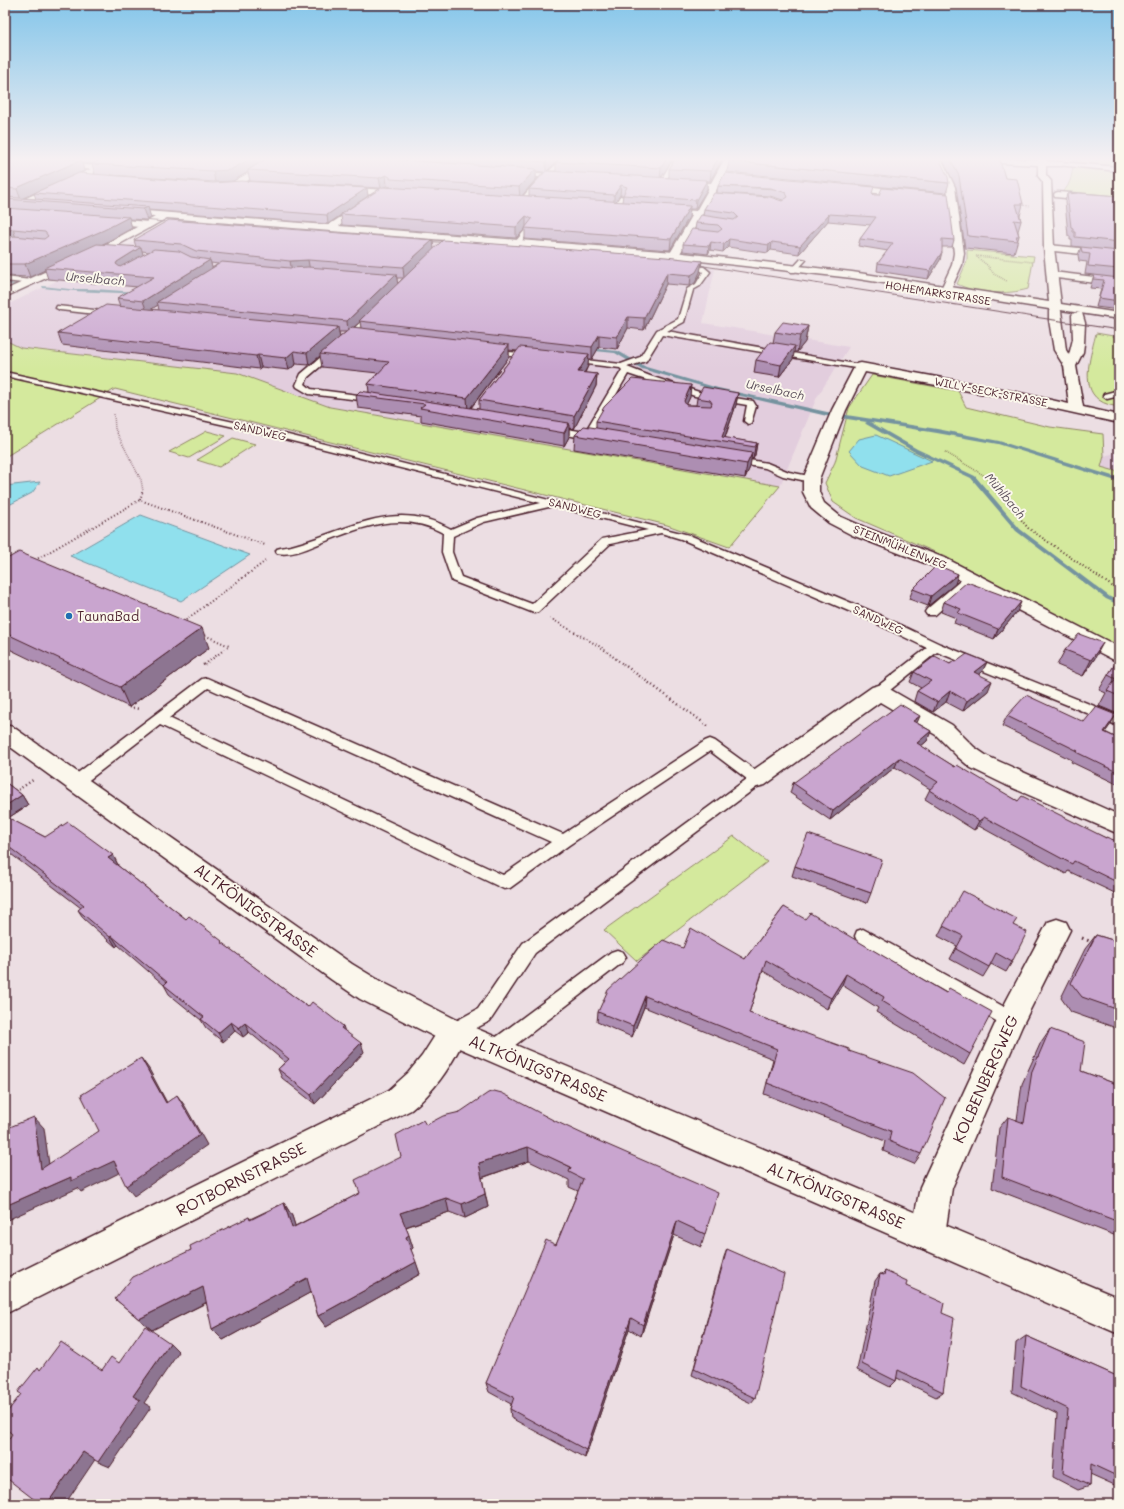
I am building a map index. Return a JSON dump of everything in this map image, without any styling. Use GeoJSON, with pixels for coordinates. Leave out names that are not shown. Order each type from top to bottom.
{"type":"FeatureCollection","features":[{"type":"Feature","properties":{"kind":"street"},"geometry":{"type":"LineString","coordinates":[[5,294],[142,228]]}},
{"type":"Feature","properties":{"kind":"street","name":"HOHEMARKSTRASSE"},"geometry":{"type":"LineString","coordinates":[[336,228],[514,242],[673,260],[797,267],[1008,298],[1055,308]]}},
{"type":"Feature","properties":{"kind":"street"},"geometry":{"type":"LineString","coordinates":[[673,260],[693,228]]}},
{"type":"Feature","properties":{"kind":"street"},"geometry":{"type":"LineString","coordinates":[[946,289],[957,265],[959,253],[956,228]]}},
{"type":"Feature","properties":{"kind":"street"},"geometry":{"type":"LineString","coordinates":[[1048,228],[1048,248],[1053,275],[1055,320],[1060,350],[1070,366]]}},
{"type":"Feature","properties":{"kind":"street"},"geometry":{"type":"LineString","coordinates":[[1048,248],[1119,255]]}},
{"type":"Feature","properties":{"kind":"street","name":"HOHEMARKSTRASSE"},"geometry":{"type":"LineString","coordinates":[[797,267],[1055,308],[1076,308],[1119,316]]}},
{"type":"Feature","properties":{"kind":"street"},"geometry":{"type":"LineString","coordinates":[[1053,275],[1119,283]]}},
{"type":"Feature","properties":{"kind":"street"},"geometry":{"type":"LineString","coordinates":[[1053,275],[1064,285]]}},
{"type":"Feature","properties":{"kind":"street"},"geometry":{"type":"LineString","coordinates":[[1008,298],[1023,297],[1041,288],[1053,275]]}},
{"type":"Feature","properties":{"kind":"street"},"geometry":{"type":"LineString","coordinates":[[1076,308],[1079,324],[1077,352],[1071,360],[1070,366],[1077,410]]}},
{"type":"Feature","properties":{"kind":"street","name":"HOHEMARKSTRASSE"},"geometry":{"type":"LineString","coordinates":[[1076,308],[1119,322]]}},
{"type":"Feature","properties":{"kind":"street"},"geometry":{"type":"LineString","coordinates":[[810,479],[837,414],[861,367]]}},
{"type":"Feature","properties":{"kind":"street","name":"WILLY-SECK-STRASSE"},"geometry":{"type":"LineString","coordinates":[[861,367],[1002,393],[1119,419]]}},
{"type":"Feature","properties":{"kind":"street","name":"STEINMÜHLENWEG"},"geometry":{"type":"LineString","coordinates":[[810,479],[811,492],[817,505],[835,520],[858,531],[941,563],[1119,655]]}},
{"type":"Feature","properties":{"kind":"street"},"geometry":{"type":"LineString","coordinates":[[757,779],[879,692],[944,730],[966,752],[979,762],[1119,825]]}},
{"type":"Feature","properties":{"kind":"street","name":"ALTKÖNIGSTRASSE"},"geometry":{"type":"LineString","coordinates":[[5,732],[342,972],[370,990],[453,1032],[494,1050],[1119,1316]]}},
{"type":"Feature","properties":{"kind":"street","name":"KOLBENBERGWEG"},"geometry":{"type":"LineString","coordinates":[[928,1234],[936,1187],[1012,1020],[1068,934]]}},
{"type":"Feature","properties":{"kind":"street","name":"ROTBORNSTRASSE"},"geometry":{"type":"LineString","coordinates":[[5,1297],[400,1100],[419,1083],[432,1066],[453,1032]]}},
{"type":"Feature","properties":{"kind":"lane"},"geometry":{"type":"LineString","coordinates":[[514,242],[528,230]]}},
{"type":"Feature","properties":{"kind":"lane"},"geometry":{"type":"LineString","coordinates":[[514,242],[518,232]]}},
{"type":"Feature","properties":{"kind":"lane"},"geometry":{"type":"LineString","coordinates":[[95,251],[114,253]]}},
{"type":"Feature","properties":{"kind":"lane"},"geometry":{"type":"LineString","coordinates":[[587,436],[625,366],[643,359],[660,332],[680,320],[690,289],[698,286],[707,272],[702,268],[673,260]]}},
{"type":"Feature","properties":{"kind":"lane"},"geometry":{"type":"LineString","coordinates":[[5,279],[31,282]]}},
{"type":"Feature","properties":{"kind":"lane"},"geometry":{"type":"LineString","coordinates":[[60,308],[119,314]]}},
{"type":"Feature","properties":{"kind":"lane"},"geometry":{"type":"LineString","coordinates":[[379,309],[351,336],[304,376],[300,385],[309,391],[386,402]]}},
{"type":"Feature","properties":{"kind":"lane"},"geometry":{"type":"LineString","coordinates":[[660,332],[861,367]]}},
{"type":"Feature","properties":{"kind":"lane"},"geometry":{"type":"LineString","coordinates":[[335,335],[363,338]]}},
{"type":"Feature","properties":{"kind":"lane"},"geometry":{"type":"LineString","coordinates":[[486,351],[515,358],[540,357]]}},
{"type":"Feature","properties":{"kind":"lane"},"geometry":{"type":"LineString","coordinates":[[562,359],[625,366],[647,378],[696,397],[750,403],[752,406],[748,421]]}},
{"type":"Feature","properties":{"kind":"lane","name":"SANDWEG"},"geometry":{"type":"LineString","coordinates":[[5,374],[116,396],[272,433],[662,530],[684,537],[869,615],[936,647],[1119,721]]}},
{"type":"Feature","properties":{"kind":"lane"},"geometry":{"type":"LineString","coordinates":[[1107,396],[1119,393]]}},
{"type":"Feature","properties":{"kind":"lane"},"geometry":{"type":"LineString","coordinates":[[541,428],[603,438]]}},
{"type":"Feature","properties":{"kind":"lane"},"geometry":{"type":"LineString","coordinates":[[720,458],[767,466],[786,474],[810,479]]}},
{"type":"Feature","properties":{"kind":"lane"},"geometry":{"type":"LineString","coordinates":[[448,534],[481,520],[554,503]]}},
{"type":"Feature","properties":{"kind":"lane"},"geometry":{"type":"LineString","coordinates":[[281,551],[293,550],[380,520],[403,518],[423,520],[438,525],[448,532],[448,552],[456,579],[489,593],[534,609],[606,541],[662,530]]}},
{"type":"Feature","properties":{"kind":"lane"},"geometry":{"type":"LineString","coordinates":[[931,612],[970,578]]}},
{"type":"Feature","properties":{"kind":"lane"},"geometry":{"type":"LineString","coordinates":[[879,692],[936,647]]}},
{"type":"Feature","properties":{"kind":"lane"},"geometry":{"type":"LineString","coordinates":[[65,775],[159,719],[207,682],[564,841]]}},
{"type":"Feature","properties":{"kind":"lane"},"geometry":{"type":"LineString","coordinates":[[159,719],[504,883],[564,841],[710,744],[757,779],[529,948],[484,1015],[453,1032]]}},
{"type":"Feature","properties":{"kind":"lane"},"geometry":{"type":"LineString","coordinates":[[863,936],[1012,1020]]}},
{"type":"Feature","properties":{"kind":"lane"},"geometry":{"type":"LineString","coordinates":[[494,1050],[617,957]]}},
{"type":"Feature","properties":{"kind":"path"},"geometry":{"type":"LineString","coordinates":[[1012,284],[994,274],[987,265],[974,255],[1035,262]]}},
{"type":"Feature","properties":{"kind":"path"},"geometry":{"type":"LineString","coordinates":[[40,562],[34,560],[140,500],[143,490],[141,480],[115,429],[115,406],[112,399],[116,396]]}},
{"type":"Feature","properties":{"kind":"path"},"geometry":{"type":"LineString","coordinates":[[945,452],[985,476],[1028,528],[1119,591]]}},
{"type":"Feature","properties":{"kind":"path"},"geometry":{"type":"LineString","coordinates":[[140,500],[281,551]]}},
{"type":"Feature","properties":{"kind":"path"},"geometry":{"type":"LineString","coordinates":[[188,627],[181,624],[281,551]]}},
{"type":"Feature","properties":{"kind":"path"},"geometry":{"type":"LineString","coordinates":[[534,609],[602,648],[697,720],[722,736],[710,744]]}},
{"type":"Feature","properties":{"kind":"path"},"geometry":{"type":"LineString","coordinates":[[201,633],[229,646],[220,652]]}},
{"type":"Feature","properties":{"kind":"path"},"geometry":{"type":"LineString","coordinates":[[128,707],[143,710]]}},
{"type":"Feature","properties":{"kind":"path"},"geometry":{"type":"LineString","coordinates":[[11,795],[65,775]]}},
{"type":"Feature","properties":{"kind":"path"},"geometry":{"type":"LineString","coordinates":[[1068,934],[1099,944]]}},
{"type":"Feature","properties":{"kind":"shaded area"},"geometry":{"type":"Polygon","coordinates":[[[160,228],[226,228],[666,262],[715,269],[703,323],[849,347],[817,397],[780,486],[330,407],[237,373],[21,348],[5,340],[5,306],[114,253],[160,228]]]}},
{"type":"Feature","properties":{"kind":"shaded area"},"geometry":{"type":"Polygon","coordinates":[[[1119,437],[1119,472],[1101,467],[1104,456],[1115,453],[1114,440],[1119,437]]]}},
{"type":"Feature","properties":{"kind":"green space"},"geometry":{"type":"Polygon","coordinates":[[[967,250],[1034,256],[1028,289],[1002,293],[983,292],[957,284],[967,261],[967,250]]]}},
{"type":"Feature","properties":{"kind":"green space"},"geometry":{"type":"Polygon","coordinates":[[[1096,333],[1119,337],[1119,407],[1106,404],[1099,400],[1093,394],[1090,386],[1088,368],[1096,333]]]}},
{"type":"Feature","properties":{"kind":"green space"},"geometry":{"type":"Polygon","coordinates":[[[5,340],[21,348],[237,373],[330,407],[780,486],[729,547],[667,525],[115,389],[5,457],[5,340]]]}},
{"type":"Feature","properties":{"kind":"green space"},"geometry":{"type":"Polygon","coordinates":[[[872,375],[958,391],[966,407],[1050,427],[1103,434],[1104,456],[1101,467],[1119,472],[1119,648],[944,556],[856,518],[833,502],[825,483],[835,462],[849,408],[872,375]]]}},
{"type":"Feature","properties":{"kind":"green space"},"geometry":{"type":"Polygon","coordinates":[[[207,431],[226,436],[189,458],[169,452],[207,431]]]}},
{"type":"Feature","properties":{"kind":"green space"},"geometry":{"type":"Polygon","coordinates":[[[233,438],[255,444],[219,467],[197,460],[233,438]]]}},
{"type":"Feature","properties":{"kind":"green space"},"geometry":{"type":"Polygon","coordinates":[[[734,836],[767,862],[637,961],[604,930],[734,836]]]}},
{"type":"Feature","properties":{"kind":"water"},"geometry":{"type":"Polygon","coordinates":[[[876,435],[932,461],[889,476],[863,466],[849,451],[859,439],[876,435]]]}},
{"type":"Feature","properties":{"kind":"water"},"geometry":{"type":"Polygon","coordinates":[[[40,482],[32,493],[5,507],[5,486],[40,482]]]}},
{"type":"Feature","properties":{"kind":"water"},"geometry":{"type":"Polygon","coordinates":[[[141,515],[250,555],[181,601],[70,556],[141,515]]]}},
{"type":"Feature","properties":{"kind":"building"},"geometry":{"type":"Polygon","coordinates":[[[5,228],[107,228],[25,264],[5,264],[5,240],[14,236],[44,239],[48,236],[45,232],[13,229],[5,232],[5,228]]]}},
{"type":"Feature","properties":{"kind":"building"},"geometry":{"type":"Polygon","coordinates":[[[154,228],[280,228],[433,240],[403,267],[308,260],[290,261],[196,251],[181,244],[134,240],[154,228]]]}},
{"type":"Feature","properties":{"kind":"building"},"geometry":{"type":"Polygon","coordinates":[[[531,228],[677,228],[671,239],[531,228]]]}},
{"type":"Feature","properties":{"kind":"building"},"geometry":{"type":"Polygon","coordinates":[[[816,228],[800,246],[772,242],[769,245],[729,239],[724,244],[711,242],[709,246],[683,244],[692,229],[718,232],[722,229],[816,228]]]}},
{"type":"Feature","properties":{"kind":"building"},"geometry":{"type":"Polygon","coordinates":[[[868,228],[952,228],[954,240],[942,239],[942,252],[930,271],[878,263],[893,243],[860,239],[868,228]]]}},
{"type":"Feature","properties":{"kind":"building"},"geometry":{"type":"Polygon","coordinates":[[[967,228],[1017,228],[1019,236],[1016,236],[1018,241],[968,236],[967,228]]]}},
{"type":"Feature","properties":{"kind":"building"},"geometry":{"type":"Polygon","coordinates":[[[1073,228],[1119,228],[1119,242],[1075,237],[1075,232],[1073,232],[1073,228]]]}},
{"type":"Feature","properties":{"kind":"building"},"geometry":{"type":"Polygon","coordinates":[[[443,240],[702,261],[696,272],[691,275],[667,273],[644,318],[628,317],[617,337],[599,335],[592,347],[359,321],[443,240]]]}},
{"type":"Feature","properties":{"kind":"building"},"geometry":{"type":"Polygon","coordinates":[[[97,244],[141,247],[117,262],[116,264],[120,267],[154,249],[179,251],[191,257],[210,260],[143,301],[117,298],[154,277],[44,268],[97,244]]]}},
{"type":"Feature","properties":{"kind":"building"},"geometry":{"type":"Polygon","coordinates":[[[1081,247],[1119,251],[1119,269],[1088,266],[1090,254],[1082,253],[1081,247]]]}},
{"type":"Feature","properties":{"kind":"building"},"geometry":{"type":"Polygon","coordinates":[[[222,262],[290,268],[308,267],[396,274],[347,321],[157,302],[222,262]]]}},
{"type":"Feature","properties":{"kind":"building"},"geometry":{"type":"Polygon","coordinates":[[[1094,275],[1119,278],[1119,301],[1099,298],[1104,280],[1093,279],[1094,275]]]}},
{"type":"Feature","properties":{"kind":"building"},"geometry":{"type":"Polygon","coordinates":[[[106,305],[338,327],[307,353],[294,351],[286,358],[256,356],[58,333],[106,305]]]}},
{"type":"Feature","properties":{"kind":"building"},"geometry":{"type":"Polygon","coordinates":[[[783,322],[808,326],[800,336],[775,332],[783,322]]]}},
{"type":"Feature","properties":{"kind":"building"},"geometry":{"type":"Polygon","coordinates":[[[352,327],[509,345],[467,398],[368,384],[389,362],[320,354],[352,327]]]}},
{"type":"Feature","properties":{"kind":"building"},"geometry":{"type":"Polygon","coordinates":[[[770,342],[795,346],[781,365],[756,360],[770,342]]]}},
{"type":"Feature","properties":{"kind":"building"},"geometry":{"type":"Polygon","coordinates":[[[520,347],[589,354],[578,372],[597,374],[574,416],[479,400],[520,347]]]}},
{"type":"Feature","properties":{"kind":"building"},"geometry":{"type":"Polygon","coordinates":[[[632,379],[691,385],[684,401],[686,405],[711,406],[712,403],[710,400],[697,398],[703,387],[738,393],[722,437],[757,443],[755,447],[596,421],[604,407],[632,379]]]}},
{"type":"Feature","properties":{"kind":"building"},"geometry":{"type":"Polygon","coordinates":[[[360,391],[569,423],[564,433],[420,408],[425,404],[356,395],[360,391]]]}},
{"type":"Feature","properties":{"kind":"building"},"geometry":{"type":"Polygon","coordinates":[[[584,426],[752,453],[747,464],[575,435],[584,426]]]}},
{"type":"Feature","properties":{"kind":"building","name":"TaunaBad"},"geometry":{"type":"Polygon","coordinates":[[[19,552],[202,628],[120,687],[5,633],[5,560],[19,552]]]}},
{"type":"Feature","properties":{"kind":"building"},"geometry":{"type":"Polygon","coordinates":[[[937,565],[958,574],[931,596],[913,589],[937,565]]]}},
{"type":"Feature","properties":{"kind":"building"},"geometry":{"type":"Polygon","coordinates":[[[967,582],[1021,602],[998,629],[958,613],[961,609],[944,602],[967,582]]]}},
{"type":"Feature","properties":{"kind":"building"},"geometry":{"type":"Polygon","coordinates":[[[1079,634],[1103,643],[1091,660],[1065,650],[1079,634]]]}},
{"type":"Feature","properties":{"kind":"building"},"geometry":{"type":"Polygon","coordinates":[[[967,654],[987,662],[974,672],[992,681],[967,701],[950,691],[937,702],[917,691],[931,681],[914,672],[935,656],[950,664],[954,661],[956,662],[967,654]]]}},
{"type":"Feature","properties":{"kind":"building"},"geometry":{"type":"Polygon","coordinates":[[[1119,658],[1119,696],[1107,691],[1116,679],[1108,675],[1119,658]]]}},
{"type":"Feature","properties":{"kind":"building"},"geometry":{"type":"Polygon","coordinates":[[[1026,695],[1084,722],[1096,707],[1116,715],[1104,732],[1119,739],[1119,773],[1007,716],[1026,695]]]}},
{"type":"Feature","properties":{"kind":"building"},"geometry":{"type":"Polygon","coordinates":[[[900,704],[920,716],[913,721],[931,731],[917,743],[955,767],[957,765],[1018,801],[1022,796],[1106,838],[1119,842],[1119,883],[1074,861],[1072,864],[984,817],[979,821],[929,790],[938,782],[899,758],[833,811],[793,783],[900,704]]]}},
{"type":"Feature","properties":{"kind":"building"},"geometry":{"type":"Polygon","coordinates":[[[5,782],[22,795],[5,806],[5,782]]]}},
{"type":"Feature","properties":{"kind":"building"},"geometry":{"type":"Polygon","coordinates":[[[5,816],[45,837],[68,822],[113,855],[108,858],[186,919],[189,916],[222,941],[221,942],[308,1007],[312,1002],[343,1026],[341,1028],[361,1043],[311,1095],[278,1069],[289,1059],[245,1023],[239,1028],[231,1022],[218,1033],[201,1019],[204,1017],[164,985],[167,982],[78,910],[84,905],[5,844],[5,816]]]}},
{"type":"Feature","properties":{"kind":"building"},"geometry":{"type":"Polygon","coordinates":[[[808,834],[882,860],[871,893],[795,866],[808,834]]]}},
{"type":"Feature","properties":{"kind":"building"},"geometry":{"type":"Polygon","coordinates":[[[963,891],[1017,919],[1013,925],[1027,932],[1012,962],[996,953],[989,967],[956,949],[963,936],[943,926],[963,891]]]}},
{"type":"Feature","properties":{"kind":"building"},"geometry":{"type":"Polygon","coordinates":[[[784,907],[805,919],[810,913],[946,993],[949,988],[992,1012],[970,1054],[882,1001],[884,997],[846,974],[831,998],[766,960],[749,1013],[849,1049],[849,1051],[913,1073],[945,1098],[921,1154],[889,1141],[891,1131],[767,1083],[777,1049],[645,996],[633,1026],[598,1012],[608,990],[663,940],[683,948],[691,928],[745,959],[784,907]]]}},
{"type":"Feature","properties":{"kind":"building"},"geometry":{"type":"Polygon","coordinates":[[[1096,935],[1119,942],[1119,1010],[1082,997],[1071,983],[1096,935]]]}},
{"type":"Feature","properties":{"kind":"building"},"geometry":{"type":"Polygon","coordinates":[[[1050,1029],[1085,1042],[1081,1071],[1119,1085],[1119,1222],[1002,1177],[1008,1117],[1024,1123],[1032,1071],[1050,1029]]]}},
{"type":"Feature","properties":{"kind":"building"},"geometry":{"type":"Polygon","coordinates":[[[141,1058],[166,1103],[177,1095],[200,1135],[126,1186],[114,1161],[71,1181],[71,1177],[5,1206],[5,1129],[34,1117],[41,1169],[99,1131],[81,1095],[141,1058]]]}},
{"type":"Feature","properties":{"kind":"building"},"geometry":{"type":"Polygon","coordinates":[[[494,1091],[502,1093],[585,1135],[718,1193],[705,1234],[677,1221],[643,1325],[631,1318],[586,1450],[510,1409],[514,1397],[486,1383],[546,1240],[556,1245],[583,1179],[569,1172],[571,1167],[528,1147],[479,1163],[485,1194],[462,1204],[446,1198],[400,1213],[409,1235],[406,1237],[416,1262],[318,1316],[307,1278],[212,1329],[203,1287],[139,1319],[115,1299],[133,1277],[191,1250],[190,1246],[249,1217],[250,1220],[284,1203],[292,1228],[360,1193],[355,1180],[401,1157],[396,1135],[423,1120],[426,1125],[443,1116],[460,1112],[488,1093],[494,1091]]]}},
{"type":"Feature","properties":{"kind":"building"},"geometry":{"type":"Polygon","coordinates":[[[727,1249],[784,1274],[755,1398],[694,1369],[727,1249]]]}},
{"type":"Feature","properties":{"kind":"building"},"geometry":{"type":"Polygon","coordinates":[[[885,1271],[907,1281],[906,1286],[944,1303],[942,1313],[954,1318],[943,1392],[898,1370],[896,1381],[862,1364],[880,1274],[884,1275],[885,1271]]]}},
{"type":"Feature","properties":{"kind":"building"},"geometry":{"type":"Polygon","coordinates":[[[145,1326],[170,1343],[133,1396],[140,1400],[98,1462],[83,1452],[47,1504],[40,1504],[5,1477],[5,1444],[12,1434],[5,1428],[5,1415],[21,1394],[18,1392],[38,1367],[40,1370],[61,1342],[102,1370],[111,1357],[119,1363],[145,1326]]]}},
{"type":"Feature","properties":{"kind":"building"},"geometry":{"type":"Polygon","coordinates":[[[1026,1336],[1119,1377],[1119,1477],[1091,1464],[1090,1486],[1063,1473],[1068,1409],[1021,1386],[1026,1336]]]}},
{"type":"Feature","properties":{"kind":"waterway","name":"Urselbach"},"geometry":{"type":"LineString","coordinates":[[5,283],[13,284]]}},
{"type":"Feature","properties":{"kind":"waterway","name":"Urselbach"},"geometry":{"type":"LineString","coordinates":[[43,287],[69,290],[138,293]]}},
{"type":"Feature","properties":{"kind":"waterway","name":"Urselbach"},"geometry":{"type":"LineString","coordinates":[[587,349],[616,352],[644,368],[717,389],[827,414],[937,431],[999,443],[1119,480]]}},
{"type":"Feature","properties":{"kind":"waterway","name":"Mühlbach"},"geometry":{"type":"LineString","coordinates":[[868,423],[915,450],[973,477],[1018,530],[1108,598],[1119,603]]}},
{"type":"Feature","properties":{"kind":"tram line"},"geometry":{"type":"LineString","coordinates":[[275,228],[283,229]]}},
{"type":"Feature","properties":{"kind":"tram line"},"geometry":{"type":"LineString","coordinates":[[422,241],[452,243]]}},
{"type":"Feature","properties":{"kind":"tram line"},"geometry":{"type":"LineString","coordinates":[[691,264],[1119,330]]}},
{"type":"Feature","properties":{"kind":"place","name":"TaunaBad"},"geometry":{"type":"Point","coordinates":[69,616]}}]}
